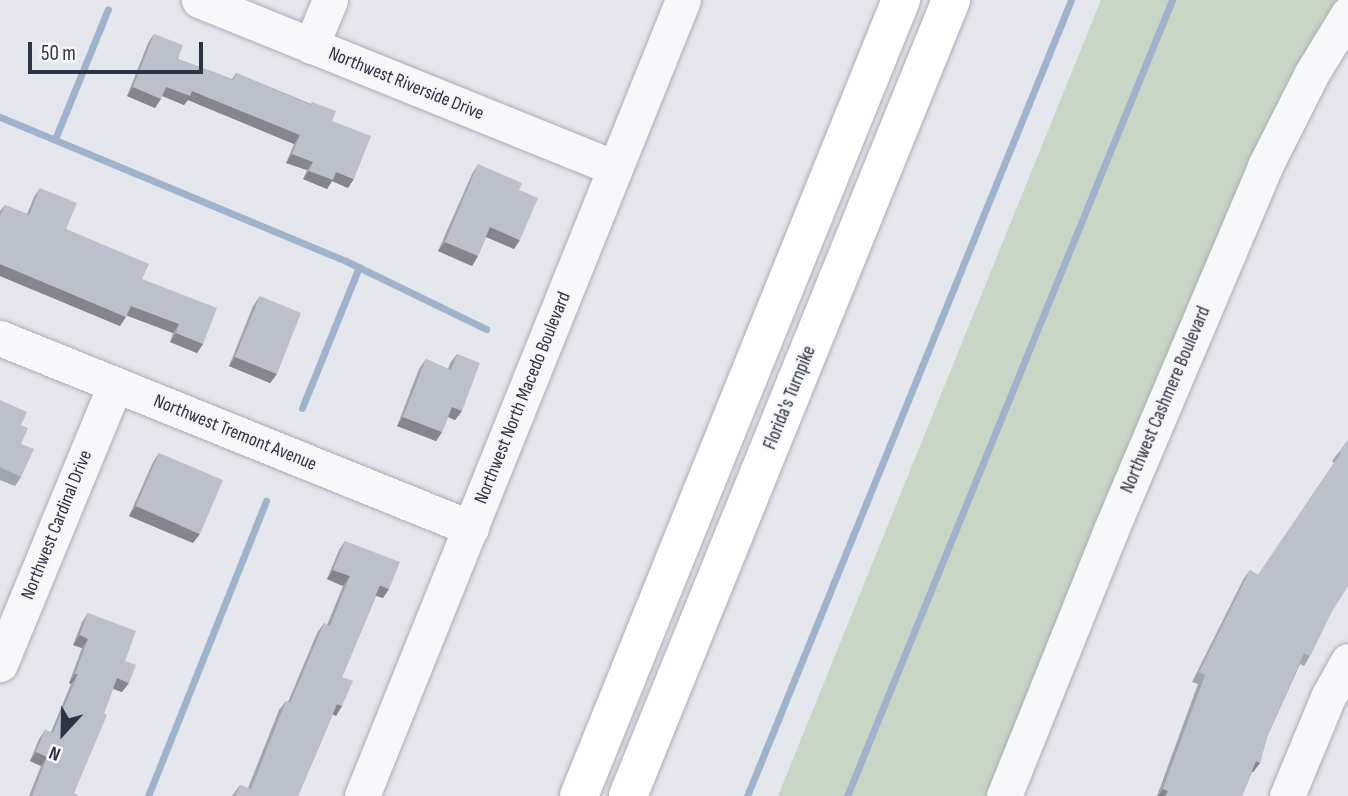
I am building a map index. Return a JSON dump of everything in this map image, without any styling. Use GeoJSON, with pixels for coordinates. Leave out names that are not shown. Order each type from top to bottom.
{"type":"FeatureCollection","features":[{"type":"Feature","properties":{"kind":"highway"},"geometry":{"type":"LineString","coordinates":[[579,796],[901,0]]}},
{"type":"Feature","properties":{"kind":"highway","name":"Florida's Turnpike"},"geometry":{"type":"LineString","coordinates":[[628,796],[951,0]]}},
{"type":"Feature","properties":{"kind":"street","name":"Northwest Riverside Drive"},"geometry":{"type":"LineString","coordinates":[[199,0],[614,168]]}},
{"type":"Feature","properties":{"kind":"street"},"geometry":{"type":"LineString","coordinates":[[312,46],[330,0]]}},
{"type":"Feature","properties":{"kind":"street","name":"Northwest North Macedo Boulevard"},"geometry":{"type":"LineString","coordinates":[[362,796],[683,0]]}},
{"type":"Feature","properties":{"kind":"street","name":"Northwest Cashmere Boulevard"},"geometry":{"type":"LineString","coordinates":[[1004,796],[1110,532],[1265,166],[1312,73],[1348,14]]}},
{"type":"Feature","properties":{"kind":"street","name":"Northwest Tremont Avenue"},"geometry":{"type":"LineString","coordinates":[[0,338],[471,528]]}},
{"type":"Feature","properties":{"kind":"street","name":"Northwest Cardinal Drive"},"geometry":{"type":"LineString","coordinates":[[0,664],[115,385]]}},
{"type":"Feature","properties":{"kind":"street"},"geometry":{"type":"LineString","coordinates":[[1287,796],[1328,697],[1348,661]]}},
{"type":"Feature","properties":{"kind":"green space"},"geometry":{"type":"Polygon","coordinates":[[[1101,0],[1343,0],[991,796],[778,796],[1101,0]]]}},
{"type":"Feature","properties":{"kind":"building"},"geometry":{"type":"Polygon","coordinates":[[[154,34],[183,45],[178,59],[233,80],[236,73],[311,105],[312,102],[336,111],[332,121],[371,136],[354,179],[336,172],[333,180],[309,171],[313,162],[292,154],[300,135],[192,91],[190,96],[166,87],[161,99],[133,87],[154,34]]]}},
{"type":"Feature","properties":{"kind":"building"},"geometry":{"type":"Polygon","coordinates":[[[478,164],[522,183],[519,190],[538,198],[520,240],[490,227],[478,256],[445,242],[478,164]]]}},
{"type":"Feature","properties":{"kind":"building"},"geometry":{"type":"Polygon","coordinates":[[[40,188],[77,203],[66,229],[149,264],[142,279],[217,308],[203,344],[176,333],[179,324],[131,306],[126,317],[0,264],[0,216],[5,205],[29,215],[40,188]]]}},
{"type":"Feature","properties":{"kind":"building"},"geometry":{"type":"Polygon","coordinates":[[[260,296],[301,313],[277,374],[235,357],[260,296]]]}},
{"type":"Feature","properties":{"kind":"building"},"geometry":{"type":"Polygon","coordinates":[[[457,354],[480,363],[462,411],[452,407],[442,432],[403,417],[426,359],[451,370],[457,354]]]}},
{"type":"Feature","properties":{"kind":"building"},"geometry":{"type":"Polygon","coordinates":[[[0,400],[27,412],[21,425],[28,428],[21,444],[34,449],[21,477],[0,467],[0,400]]]}},
{"type":"Feature","properties":{"kind":"building"},"geometry":{"type":"Polygon","coordinates":[[[1348,440],[1348,586],[1310,656],[1304,653],[1267,737],[1260,763],[1256,761],[1242,796],[1166,796],[1168,791],[1163,789],[1205,675],[1199,672],[1250,570],[1258,575],[1348,440]]]}},
{"type":"Feature","properties":{"kind":"building"},"geometry":{"type":"Polygon","coordinates":[[[159,453],[223,480],[200,534],[136,506],[159,453]]]}},
{"type":"Feature","properties":{"kind":"building"},"geometry":{"type":"Polygon","coordinates":[[[345,541],[400,562],[389,589],[380,585],[342,677],[353,681],[342,706],[337,704],[298,796],[235,796],[240,785],[251,789],[286,701],[290,703],[324,623],[330,626],[350,576],[333,570],[345,541]]]}},
{"type":"Feature","properties":{"kind":"building"},"geometry":{"type":"Polygon","coordinates":[[[88,613],[136,631],[125,661],[136,665],[129,683],[117,678],[104,713],[107,715],[74,793],[78,796],[32,796],[47,757],[36,752],[45,730],[53,733],[78,674],[75,674],[88,639],[80,635],[88,613]]]}},
{"type":"Feature","properties":{"kind":"waterway"},"geometry":{"type":"LineString","coordinates":[[747,796],[1071,0]]}},
{"type":"Feature","properties":{"kind":"waterway"},"geometry":{"type":"LineString","coordinates":[[847,796],[1172,0]]}},
{"type":"Feature","properties":{"kind":"waterway"},"geometry":{"type":"LineString","coordinates":[[55,139],[108,9]]}},
{"type":"Feature","properties":{"kind":"waterway"},"geometry":{"type":"LineString","coordinates":[[0,117],[346,261],[486,329]]}},
{"type":"Feature","properties":{"kind":"waterway"},"geometry":{"type":"LineString","coordinates":[[302,408],[359,267]]}},
{"type":"Feature","properties":{"kind":"waterway"},"geometry":{"type":"LineString","coordinates":[[148,796],[266,501]]}}]}
